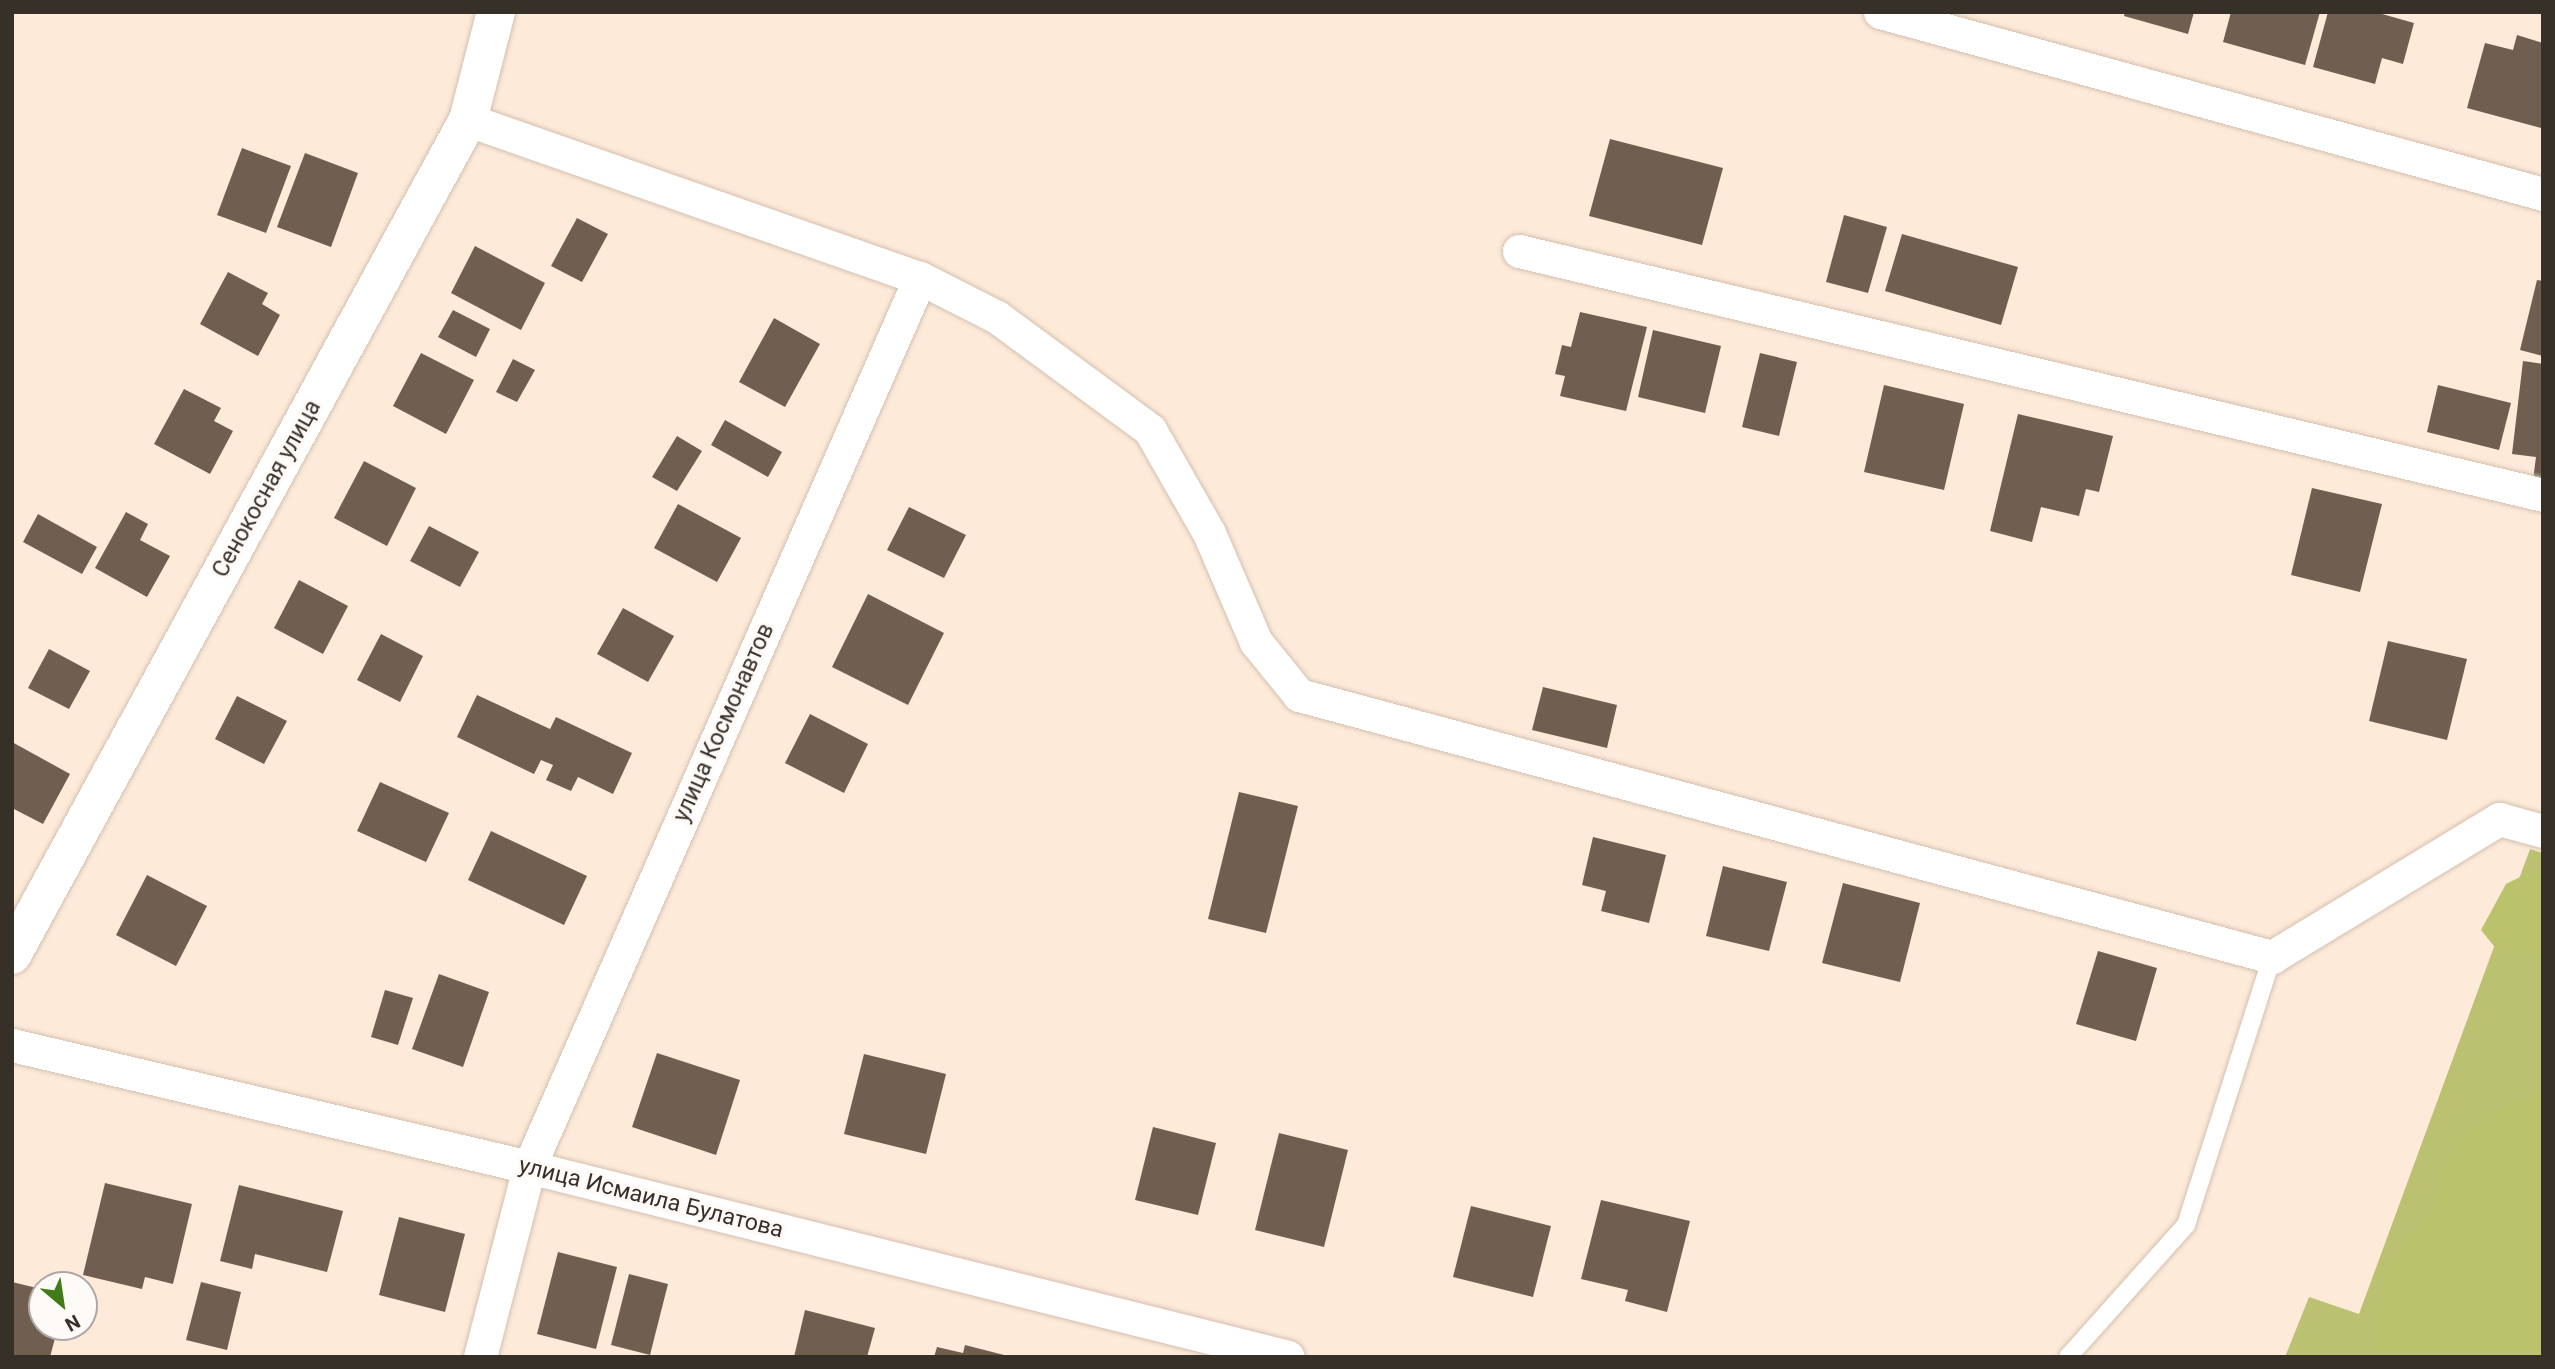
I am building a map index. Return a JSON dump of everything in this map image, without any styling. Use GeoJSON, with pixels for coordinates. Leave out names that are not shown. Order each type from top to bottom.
{"type":"FeatureCollection","features":[{"type":"Feature","properties":{"kind":"street","name":"Сенокосная улица"},"geometry":{"type":"LineString","coordinates":[[12,955],[468,120],[496,12]]}},
{"type":"Feature","properties":{"kind":"street"},"geometry":{"type":"LineString","coordinates":[[1880,12],[2543,194]]}},
{"type":"Feature","properties":{"kind":"street"},"geometry":{"type":"LineString","coordinates":[[468,120],[920,278],[997,317],[1150,430],[1209,533],[1256,642],[1299,695],[2272,957],[2499,819],[2543,831]]}},
{"type":"Feature","properties":{"kind":"street"},"geometry":{"type":"LineString","coordinates":[[1519,251],[2543,495]]}},
{"type":"Feature","properties":{"kind":"street","name":"улица Космонавтов"},"geometry":{"type":"LineString","coordinates":[[480,1357],[529,1167],[920,278]]}},
{"type":"Feature","properties":{"kind":"street","name":"улица Исмаила Булатова"},"geometry":{"type":"LineString","coordinates":[[12,1045],[529,1167],[1288,1357]]}},
{"type":"Feature","properties":{"kind":"lane"},"geometry":{"type":"LineString","coordinates":[[2068,1357],[2186,1224],[2272,957]]}},
{"type":"Feature","properties":{"kind":"green space"},"geometry":{"type":"Polygon","coordinates":[[[2530,849],[2543,853],[2543,1357],[2285,1357],[2309,1297],[2359,1314],[2530,849]]]}},
{"type":"Feature","properties":{"kind":"green space"},"geometry":{"type":"Polygon","coordinates":[[[2528,873],[2543,875],[2543,960],[2526,953],[2498,951],[2481,930],[2506,884],[2528,873]]]}},
{"type":"Feature","properties":{"kind":"green space"},"geometry":{"type":"Polygon","coordinates":[[[2543,1094],[2543,1357],[2381,1357],[2377,1347],[2386,1269],[2436,1207],[2449,1157],[2465,1136],[2507,1106],[2543,1094]]]}},
{"type":"Feature","properties":{"kind":"building"},"geometry":{"type":"Polygon","coordinates":[[[2125,12],[2194,12],[2188,34],[2124,16],[2125,12]]]}},
{"type":"Feature","properties":{"kind":"building"},"geometry":{"type":"Polygon","coordinates":[[[2231,12],[2320,12],[2305,65],[2223,42],[2231,12]]]}},
{"type":"Feature","properties":{"kind":"building"},"geometry":{"type":"Polygon","coordinates":[[[2328,12],[2375,12],[2414,23],[2403,64],[2382,58],[2375,84],[2313,67],[2328,12]]]}},
{"type":"Feature","properties":{"kind":"building"},"geometry":{"type":"Polygon","coordinates":[[[2517,35],[2543,43],[2541,128],[2467,108],[2485,43],[2513,50],[2517,35]]]}},
{"type":"Feature","properties":{"kind":"building"},"geometry":{"type":"Polygon","coordinates":[[[1610,139],[1723,168],[1702,245],[1589,216],[1610,139]]]}},
{"type":"Feature","properties":{"kind":"building"},"geometry":{"type":"Polygon","coordinates":[[[242,148],[291,166],[266,233],[217,215],[242,148]]]}},
{"type":"Feature","properties":{"kind":"building"},"geometry":{"type":"Polygon","coordinates":[[[305,153],[358,173],[331,247],[277,227],[305,153]]]}},
{"type":"Feature","properties":{"kind":"building"},"geometry":{"type":"Polygon","coordinates":[[[1844,215],[1887,227],[1868,293],[1826,282],[1844,215]]]}},
{"type":"Feature","properties":{"kind":"building"},"geometry":{"type":"Polygon","coordinates":[[[577,218],[608,234],[582,282],[551,266],[577,218]]]}},
{"type":"Feature","properties":{"kind":"building"},"geometry":{"type":"Polygon","coordinates":[[[1902,234],[2018,267],[2001,325],[1885,291],[1902,234]]]}},
{"type":"Feature","properties":{"kind":"building"},"geometry":{"type":"Polygon","coordinates":[[[475,246],[545,283],[521,330],[451,293],[475,246]]]}},
{"type":"Feature","properties":{"kind":"building"},"geometry":{"type":"Polygon","coordinates":[[[228,272],[268,293],[262,304],[280,315],[258,356],[200,324],[228,272]]]}},
{"type":"Feature","properties":{"kind":"building"},"geometry":{"type":"Polygon","coordinates":[[[2537,280],[2543,281],[2543,356],[2520,350],[2537,280]]]}},
{"type":"Feature","properties":{"kind":"building"},"geometry":{"type":"Polygon","coordinates":[[[453,310],[490,329],[476,357],[438,337],[453,310]]]}},
{"type":"Feature","properties":{"kind":"building"},"geometry":{"type":"Polygon","coordinates":[[[1580,312],[1647,327],[1626,411],[1560,396],[1565,376],[1555,374],[1562,345],[1571,347],[1580,312]]]}},
{"type":"Feature","properties":{"kind":"building"},"geometry":{"type":"Polygon","coordinates":[[[774,318],[820,344],[785,407],[739,382],[774,318]]]}},
{"type":"Feature","properties":{"kind":"building"},"geometry":{"type":"Polygon","coordinates":[[[1653,330],[1721,346],[1705,413],[1638,397],[1653,330]]]}},
{"type":"Feature","properties":{"kind":"building"},"geometry":{"type":"Polygon","coordinates":[[[421,353],[474,380],[446,434],[393,406],[421,353]]]}},
{"type":"Feature","properties":{"kind":"building"},"geometry":{"type":"Polygon","coordinates":[[[1760,353],[1797,362],[1779,436],[1742,427],[1760,353]]]}},
{"type":"Feature","properties":{"kind":"building"},"geometry":{"type":"Polygon","coordinates":[[[513,359],[535,370],[517,402],[496,392],[513,359]]]}},
{"type":"Feature","properties":{"kind":"building"},"geometry":{"type":"Polygon","coordinates":[[[2523,361],[2543,364],[2543,481],[2533,480],[2536,457],[2512,454],[2523,361]]]}},
{"type":"Feature","properties":{"kind":"building"},"geometry":{"type":"Polygon","coordinates":[[[1884,385],[1964,404],[1944,490],[1864,472],[1884,385]]]}},
{"type":"Feature","properties":{"kind":"building"},"geometry":{"type":"Polygon","coordinates":[[[2438,385],[2511,403],[2499,450],[2427,432],[2438,385]]]}},
{"type":"Feature","properties":{"kind":"building"},"geometry":{"type":"Polygon","coordinates":[[[184,389],[221,408],[214,421],[233,431],[210,474],[154,444],[184,389]]]}},
{"type":"Feature","properties":{"kind":"building"},"geometry":{"type":"Polygon","coordinates":[[[2018,414],[2113,436],[2099,492],[2086,489],[2079,516],[2041,507],[2032,542],[1990,531],[2018,414]]]}},
{"type":"Feature","properties":{"kind":"building"},"geometry":{"type":"Polygon","coordinates":[[[725,420],[782,452],[768,477],[711,445],[725,420]]]}},
{"type":"Feature","properties":{"kind":"building"},"geometry":{"type":"Polygon","coordinates":[[[677,436],[702,451],[677,491],[652,477],[677,436]]]}},
{"type":"Feature","properties":{"kind":"building"},"geometry":{"type":"Polygon","coordinates":[[[364,461],[416,488],[387,546],[334,518],[364,461]]]}},
{"type":"Feature","properties":{"kind":"building"},"geometry":{"type":"Polygon","coordinates":[[[2312,488],[2382,504],[2360,592],[2291,575],[2312,488]]]}},
{"type":"Feature","properties":{"kind":"building"},"geometry":{"type":"Polygon","coordinates":[[[678,504],[741,538],[717,582],[654,548],[678,504]]]}},
{"type":"Feature","properties":{"kind":"building"},"geometry":{"type":"Polygon","coordinates":[[[909,507],[966,535],[944,578],[887,550],[909,507]]]}},
{"type":"Feature","properties":{"kind":"building"},"geometry":{"type":"Polygon","coordinates":[[[126,512],[148,524],[140,540],[170,556],[147,597],[95,568],[126,512]]]}},
{"type":"Feature","properties":{"kind":"building"},"geometry":{"type":"Polygon","coordinates":[[[38,514],[97,547],[82,574],[23,542],[38,514]]]}},
{"type":"Feature","properties":{"kind":"building"},"geometry":{"type":"Polygon","coordinates":[[[429,526],[479,552],[460,587],[410,561],[429,526]]]}},
{"type":"Feature","properties":{"kind":"building"},"geometry":{"type":"Polygon","coordinates":[[[299,580],[348,606],[323,654],[274,628],[299,580]]]}},
{"type":"Feature","properties":{"kind":"building"},"geometry":{"type":"Polygon","coordinates":[[[868,594],[944,633],[908,705],[832,667],[868,594]]]}},
{"type":"Feature","properties":{"kind":"building"},"geometry":{"type":"Polygon","coordinates":[[[623,608],[674,636],[648,682],[597,654],[623,608]]]}},
{"type":"Feature","properties":{"kind":"building"},"geometry":{"type":"Polygon","coordinates":[[[381,634],[423,656],[400,702],[357,680],[381,634]]]}},
{"type":"Feature","properties":{"kind":"building"},"geometry":{"type":"Polygon","coordinates":[[[2388,641],[2467,659],[2447,740],[2369,721],[2388,641]]]}},
{"type":"Feature","properties":{"kind":"building"},"geometry":{"type":"Polygon","coordinates":[[[49,649],[90,671],[69,709],[28,688],[49,649]]]}},
{"type":"Feature","properties":{"kind":"building"},"geometry":{"type":"Polygon","coordinates":[[[1543,687],[1617,705],[1607,748],[1532,730],[1543,687]]]}},
{"type":"Feature","properties":{"kind":"building"},"geometry":{"type":"Polygon","coordinates":[[[477,695],[550,729],[556,717],[632,753],[613,794],[578,777],[571,791],[546,780],[553,765],[541,760],[534,774],[457,737],[477,695]]]}},
{"type":"Feature","properties":{"kind":"building"},"geometry":{"type":"Polygon","coordinates":[[[237,696],[287,721],[264,764],[215,739],[237,696]]]}},
{"type":"Feature","properties":{"kind":"building"},"geometry":{"type":"Polygon","coordinates":[[[810,714],[868,744],[844,793],[785,763],[810,714]]]}},
{"type":"Feature","properties":{"kind":"building"},"geometry":{"type":"Polygon","coordinates":[[[12,742],[70,774],[43,824],[12,808],[12,742]]]}},
{"type":"Feature","properties":{"kind":"building"},"geometry":{"type":"Polygon","coordinates":[[[380,782],[449,813],[426,862],[357,831],[380,782]]]}},
{"type":"Feature","properties":{"kind":"building"},"geometry":{"type":"Polygon","coordinates":[[[1239,792],[1298,806],[1266,933],[1208,919],[1239,792]]]}},
{"type":"Feature","properties":{"kind":"building"},"geometry":{"type":"Polygon","coordinates":[[[491,831],[587,876],[564,925],[468,880],[491,831]]]}},
{"type":"Feature","properties":{"kind":"building"},"geometry":{"type":"Polygon","coordinates":[[[1593,837],[1666,855],[1649,923],[1601,911],[1606,891],[1582,885],[1593,837]]]}},
{"type":"Feature","properties":{"kind":"building"},"geometry":{"type":"Polygon","coordinates":[[[1723,866],[1787,882],[1769,951],[1706,936],[1723,866]]]}},
{"type":"Feature","properties":{"kind":"building"},"geometry":{"type":"Polygon","coordinates":[[[147,875],[207,906],[176,966],[116,935],[147,875]]]}},
{"type":"Feature","properties":{"kind":"building"},"geometry":{"type":"Polygon","coordinates":[[[1843,883],[1920,903],[1900,982],[1822,963],[1843,883]]]}},
{"type":"Feature","properties":{"kind":"building"},"geometry":{"type":"Polygon","coordinates":[[[2098,951],[2157,968],[2136,1041],[2076,1024],[2098,951]]]}},
{"type":"Feature","properties":{"kind":"building"},"geometry":{"type":"Polygon","coordinates":[[[439,974],[489,992],[463,1067],[412,1049],[439,974]]]}},
{"type":"Feature","properties":{"kind":"building"},"geometry":{"type":"Polygon","coordinates":[[[385,990],[413,998],[398,1045],[371,1037],[385,990]]]}},
{"type":"Feature","properties":{"kind":"building"},"geometry":{"type":"Polygon","coordinates":[[[657,1053],[740,1080],[716,1155],[632,1127],[657,1053]]]}},
{"type":"Feature","properties":{"kind":"building"},"geometry":{"type":"Polygon","coordinates":[[[864,1054],[946,1074],[926,1154],[844,1134],[864,1054]]]}},
{"type":"Feature","properties":{"kind":"building"},"geometry":{"type":"Polygon","coordinates":[[[1153,1127],[1216,1143],[1198,1215],[1135,1200],[1153,1127]]]}},
{"type":"Feature","properties":{"kind":"building"},"geometry":{"type":"Polygon","coordinates":[[[1279,1133],[1348,1150],[1324,1247],[1255,1230],[1279,1133]]]}},
{"type":"Feature","properties":{"kind":"building"},"geometry":{"type":"Polygon","coordinates":[[[105,1183],[192,1204],[173,1284],[145,1277],[142,1289],[98,1279],[98,1271],[84,1271],[105,1183]]]}},
{"type":"Feature","properties":{"kind":"building"},"geometry":{"type":"Polygon","coordinates":[[[239,1185],[343,1211],[327,1272],[255,1254],[252,1269],[220,1261],[239,1185]]]}},
{"type":"Feature","properties":{"kind":"building"},"geometry":{"type":"Polygon","coordinates":[[[1601,1200],[1690,1221],[1667,1312],[1625,1301],[1628,1290],[1581,1279],[1601,1200]]]}},
{"type":"Feature","properties":{"kind":"building"},"geometry":{"type":"Polygon","coordinates":[[[1471,1206],[1551,1226],[1533,1297],[1453,1277],[1471,1206]]]}},
{"type":"Feature","properties":{"kind":"building"},"geometry":{"type":"Polygon","coordinates":[[[399,1217],[465,1234],[445,1312],[379,1295],[399,1217]]]}},
{"type":"Feature","properties":{"kind":"building"},"geometry":{"type":"Polygon","coordinates":[[[558,1252],[617,1267],[596,1349],[537,1334],[558,1252]]]}},
{"type":"Feature","properties":{"kind":"building"},"geometry":{"type":"Polygon","coordinates":[[[629,1274],[668,1284],[650,1355],[611,1345],[629,1274]]]}},
{"type":"Feature","properties":{"kind":"building"},"geometry":{"type":"Polygon","coordinates":[[[12,1282],[28,1286],[28,1341],[54,1341],[50,1357],[12,1357],[12,1282]]]}},
{"type":"Feature","properties":{"kind":"building"},"geometry":{"type":"Polygon","coordinates":[[[201,1282],[241,1292],[227,1350],[186,1340],[201,1282]]]}},
{"type":"Feature","properties":{"kind":"building"},"geometry":{"type":"Polygon","coordinates":[[[805,1310],[875,1328],[867,1357],[794,1357],[805,1310]]]}},
{"type":"Feature","properties":{"kind":"building"},"geometry":{"type":"Polygon","coordinates":[[[965,1345],[1008,1357],[934,1357],[937,1347],[963,1353],[965,1345]]]}}]}
